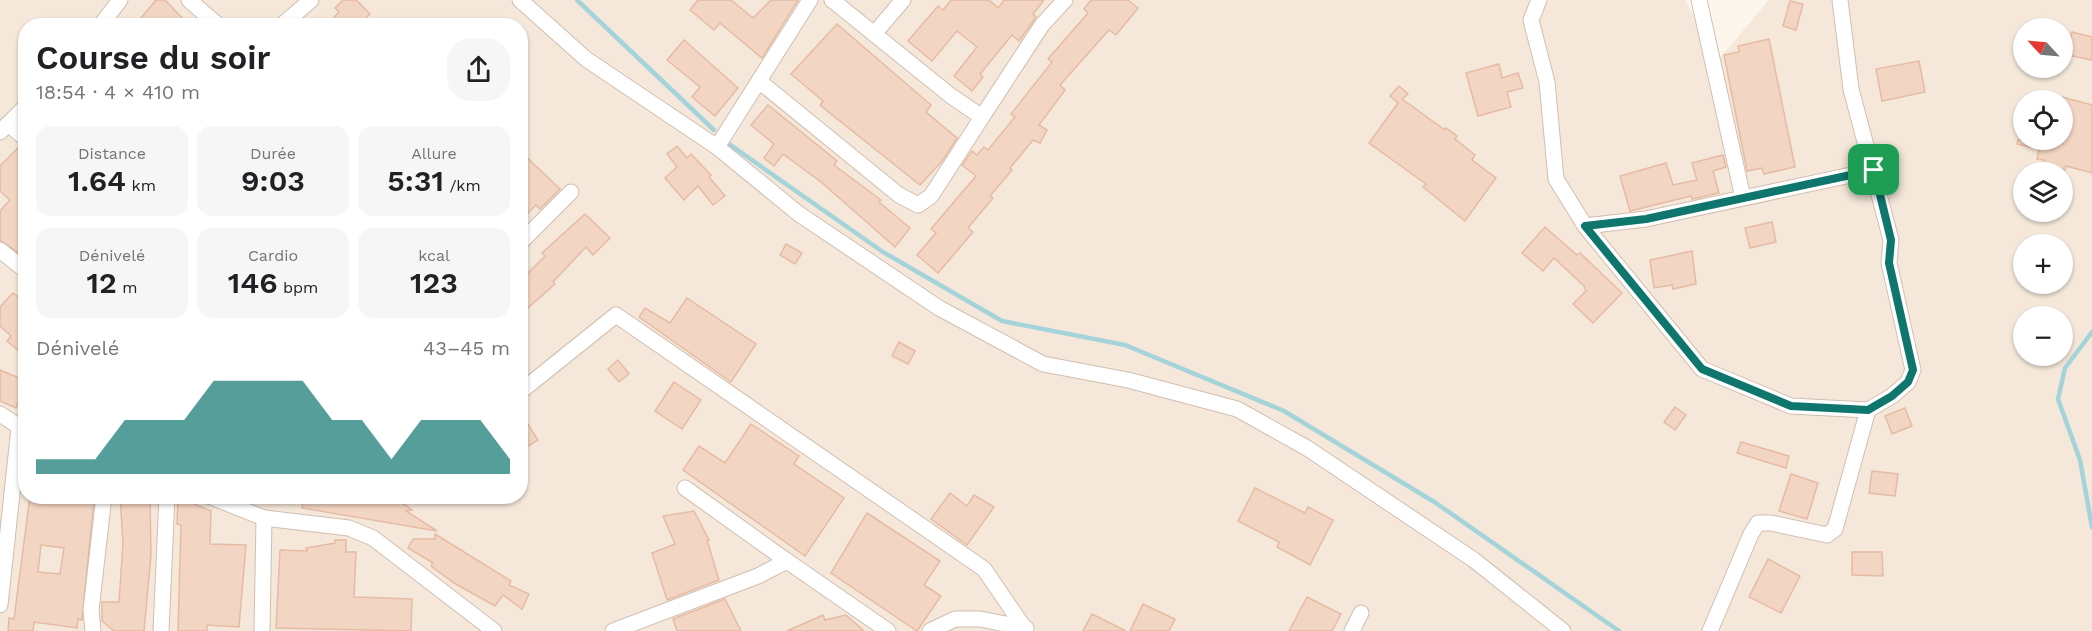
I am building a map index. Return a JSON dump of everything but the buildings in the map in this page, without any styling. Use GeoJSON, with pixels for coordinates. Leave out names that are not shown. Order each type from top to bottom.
{"type":"FeatureCollection","features":[{"type":"Feature","properties":{"kind":"street"},"geometry":{"type":"LineString","coordinates":[[106,18],[120,0]]}},
{"type":"Feature","properties":{"kind":"street"},"geometry":{"type":"LineString","coordinates":[[189,0],[210,18]]}},
{"type":"Feature","properties":{"kind":"street"},"geometry":{"type":"LineString","coordinates":[[290,18],[311,0]]}},
{"type":"Feature","properties":{"kind":"street"},"geometry":{"type":"LineString","coordinates":[[520,0],[586,58],[717,147],[799,214],[939,308],[1043,364],[1138,382],[1237,409],[1307,448],[1474,560],[1563,631]]}},
{"type":"Feature","properties":{"kind":"street"},"geometry":{"type":"LineString","coordinates":[[717,147],[810,0]]}},
{"type":"Feature","properties":{"kind":"street"},"geometry":{"type":"LineString","coordinates":[[832,0],[951,96],[982,117]]}},
{"type":"Feature","properties":{"kind":"street"},"geometry":{"type":"LineString","coordinates":[[874,34],[903,0]]}},
{"type":"Feature","properties":{"kind":"street"},"geometry":{"type":"LineString","coordinates":[[759,81],[899,195],[918,205],[931,196],[1042,25],[1065,0]]}},
{"type":"Feature","properties":{"kind":"street"},"geometry":{"type":"LineString","coordinates":[[1539,0],[1531,20],[1547,82],[1556,179],[1585,226],[1702,369],[1791,406],[1868,410],[1908,382],[1913,370],[1889,263],[1891,240],[1851,89],[1840,0]]}},
{"type":"Feature","properties":{"kind":"street"},"geometry":{"type":"LineString","coordinates":[[1699,0],[1743,198]]}},
{"type":"Feature","properties":{"kind":"street"},"geometry":{"type":"LineString","coordinates":[[18,114],[4,128],[18,135]]}},
{"type":"Feature","properties":{"kind":"street"},"geometry":{"type":"LineString","coordinates":[[1585,226],[1646,219],[1874,170]]}},
{"type":"Feature","properties":{"kind":"street"},"geometry":{"type":"LineString","coordinates":[[528,235],[571,192]]}},
{"type":"Feature","properties":{"kind":"street"},"geometry":{"type":"LineString","coordinates":[[0,250],[18,265]]}},
{"type":"Feature","properties":{"kind":"street"},"geometry":{"type":"LineString","coordinates":[[528,386],[616,315],[984,569],[1027,629]]}},
{"type":"Feature","properties":{"kind":"street"},"geometry":{"type":"LineString","coordinates":[[1710,631],[1751,534],[1758,523],[1771,523],[1827,535],[1836,529],[1868,410]]}},
{"type":"Feature","properties":{"kind":"street"},"geometry":{"type":"LineString","coordinates":[[0,414],[18,426]]}},
{"type":"Feature","properties":{"kind":"street"},"geometry":{"type":"LineString","coordinates":[[0,605],[18,461]]}},
{"type":"Feature","properties":{"kind":"street"},"geometry":{"type":"LineString","coordinates":[[685,488],[888,631]]}},
{"type":"Feature","properties":{"kind":"street"},"geometry":{"type":"LineString","coordinates":[[93,631],[91,610],[103,504]]}},
{"type":"Feature","properties":{"kind":"street"},"geometry":{"type":"LineString","coordinates":[[161,631],[167,504]]}},
{"type":"Feature","properties":{"kind":"street"},"geometry":{"type":"LineString","coordinates":[[228,504],[264,518],[349,528],[373,538],[494,631]]}},
{"type":"Feature","properties":{"kind":"street"},"geometry":{"type":"LineString","coordinates":[[262,631],[264,518]]}},
{"type":"Feature","properties":{"kind":"street"},"geometry":{"type":"LineString","coordinates":[[614,631],[758,576],[787,561]]}},
{"type":"Feature","properties":{"kind":"street"},"geometry":{"type":"LineString","coordinates":[[1352,631],[1361,613]]}},
{"type":"Feature","properties":{"kind":"street"},"geometry":{"type":"LineString","coordinates":[[930,631],[955,619],[980,620],[1027,629]]}},
{"type":"Feature","properties":{"kind":"shaded area"},"geometry":{"type":"Polygon","coordinates":[[[0,0],[1685,0],[1718,60],[1769,0],[2092,0],[2092,631],[0,631],[0,0]]]}},
{"type":"Feature","properties":{"kind":"waterway"},"geometry":{"type":"LineString","coordinates":[[577,0],[714,130]]}},
{"type":"Feature","properties":{"kind":"waterway"},"geometry":{"type":"LineString","coordinates":[[729,144],[883,252],[1002,321],[1125,345],[1284,411],[1436,503],[1619,631]]}},
{"type":"Feature","properties":{"kind":"waterway"},"geometry":{"type":"LineString","coordinates":[[2092,332],[2065,368],[2058,399],[2080,460],[2092,527]]}},
{"type":"Feature","properties":{"kind":"route"},"geometry":{"type":"LineString","coordinates":[[1874,170],[1891,240],[1889,263],[1913,370],[1908,382],[1892,396],[1868,410],[1791,406],[1702,369],[1585,226],[1646,219],[1874,170]]}}]}
